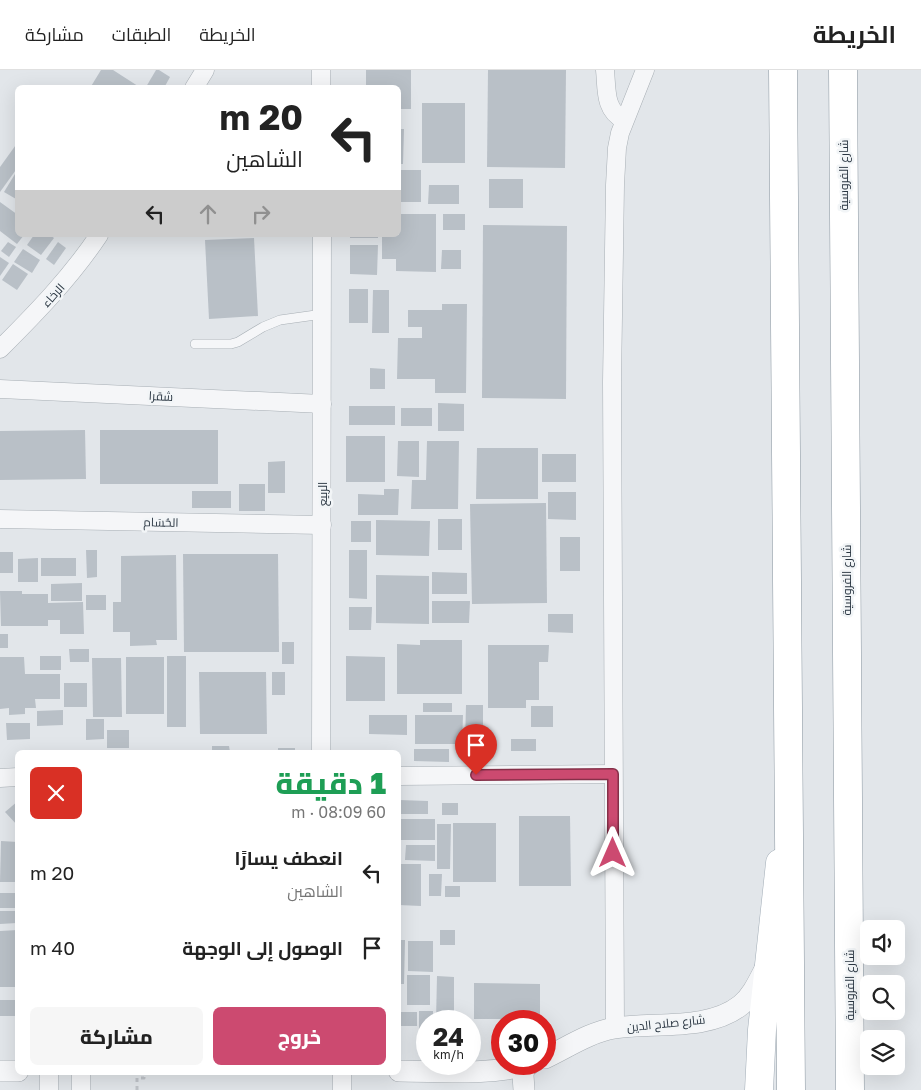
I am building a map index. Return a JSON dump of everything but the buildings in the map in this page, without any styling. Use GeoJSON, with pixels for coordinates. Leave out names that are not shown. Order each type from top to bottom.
{"type":"FeatureCollection","features":[{"type":"Feature","properties":{"kind":"main road"},"geometry":{"type":"LineString","coordinates":[[783,70],[791,1090]]}},
{"type":"Feature","properties":{"kind":"main road","name":"شارع الفروسية"},"geometry":{"type":"LineString","coordinates":[[843,70],[850,1090]]}},
{"type":"Feature","properties":{"kind":"main road"},"geometry":{"type":"LineString","coordinates":[[759,1090],[768,964],[789,784]]}},
{"type":"Feature","properties":{"kind":"street"},"geometry":{"type":"LineString","coordinates":[[196,85],[205,70]]}},
{"type":"Feature","properties":{"kind":"street"},"geometry":{"type":"LineString","coordinates":[[321,70],[321,85]]}},
{"type":"Feature","properties":{"kind":"street"},"geometry":{"type":"LineString","coordinates":[[605,70],[610,109],[624,120]]}},
{"type":"Feature","properties":{"kind":"street"},"geometry":{"type":"LineString","coordinates":[[615,1028],[612,382],[614,205],[617,148],[624,120],[645,70]]}},
{"type":"Feature","properties":{"kind":"street","name":"الرخاء"},"geometry":{"type":"LineString","coordinates":[[0,349],[59,289],[99,237]]}},
{"type":"Feature","properties":{"kind":"street","name":"الربيع"},"geometry":{"type":"LineString","coordinates":[[321,750],[322,237]]}},
{"type":"Feature","properties":{"kind":"street","name":"شقرا"},"geometry":{"type":"LineString","coordinates":[[0,389],[322,404]]}},
{"type":"Feature","properties":{"kind":"street","name":"الحُسَام"},"geometry":{"type":"LineString","coordinates":[[0,519],[322,525]]}},
{"type":"Feature","properties":{"kind":"street"},"geometry":{"type":"LineString","coordinates":[[401,776],[613,774]]}},
{"type":"Feature","properties":{"kind":"street"},"geometry":{"type":"LineString","coordinates":[[0,778],[15,778]]}},
{"type":"Feature","properties":{"kind":"street","name":"شارع صلاح الدين"},"geometry":{"type":"LineString","coordinates":[[556,1051],[599,1032],[615,1028],[699,1021],[728,1014],[742,1004],[752,993],[768,964]]}},
{"type":"Feature","properties":{"kind":"street"},"geometry":{"type":"LineString","coordinates":[[0,1071],[15,1071]]}},
{"type":"Feature","properties":{"kind":"street","name":"شارع صلاح الدين"},"geometry":{"type":"LineString","coordinates":[[401,1071],[491,1071]]}},
{"type":"Feature","properties":{"kind":"street"},"geometry":{"type":"LineString","coordinates":[[49,1075],[49,1090]]}},
{"type":"Feature","properties":{"kind":"street"},"geometry":{"type":"LineString","coordinates":[[81,1075],[81,1090]]}},
{"type":"Feature","properties":{"kind":"street"},"geometry":{"type":"LineString","coordinates":[[342,1075],[342,1090]]}},
{"type":"Feature","properties":{"kind":"street"},"geometry":{"type":"LineString","coordinates":[[523,1075],[524,1090]]}},
{"type":"Feature","properties":{"kind":"lane"},"geometry":{"type":"LineString","coordinates":[[195,344],[231,344],[280,320],[323,314]]}},
{"type":"Feature","properties":{"kind":"path"},"geometry":{"type":"LineString","coordinates":[[137,1090],[137,1078],[144,1078],[144,1075]]}},
{"type":"Feature","properties":{"kind":"route"},"geometry":{"type":"LineString","coordinates":[[476,775],[613,774],[613,853]]}}]}
